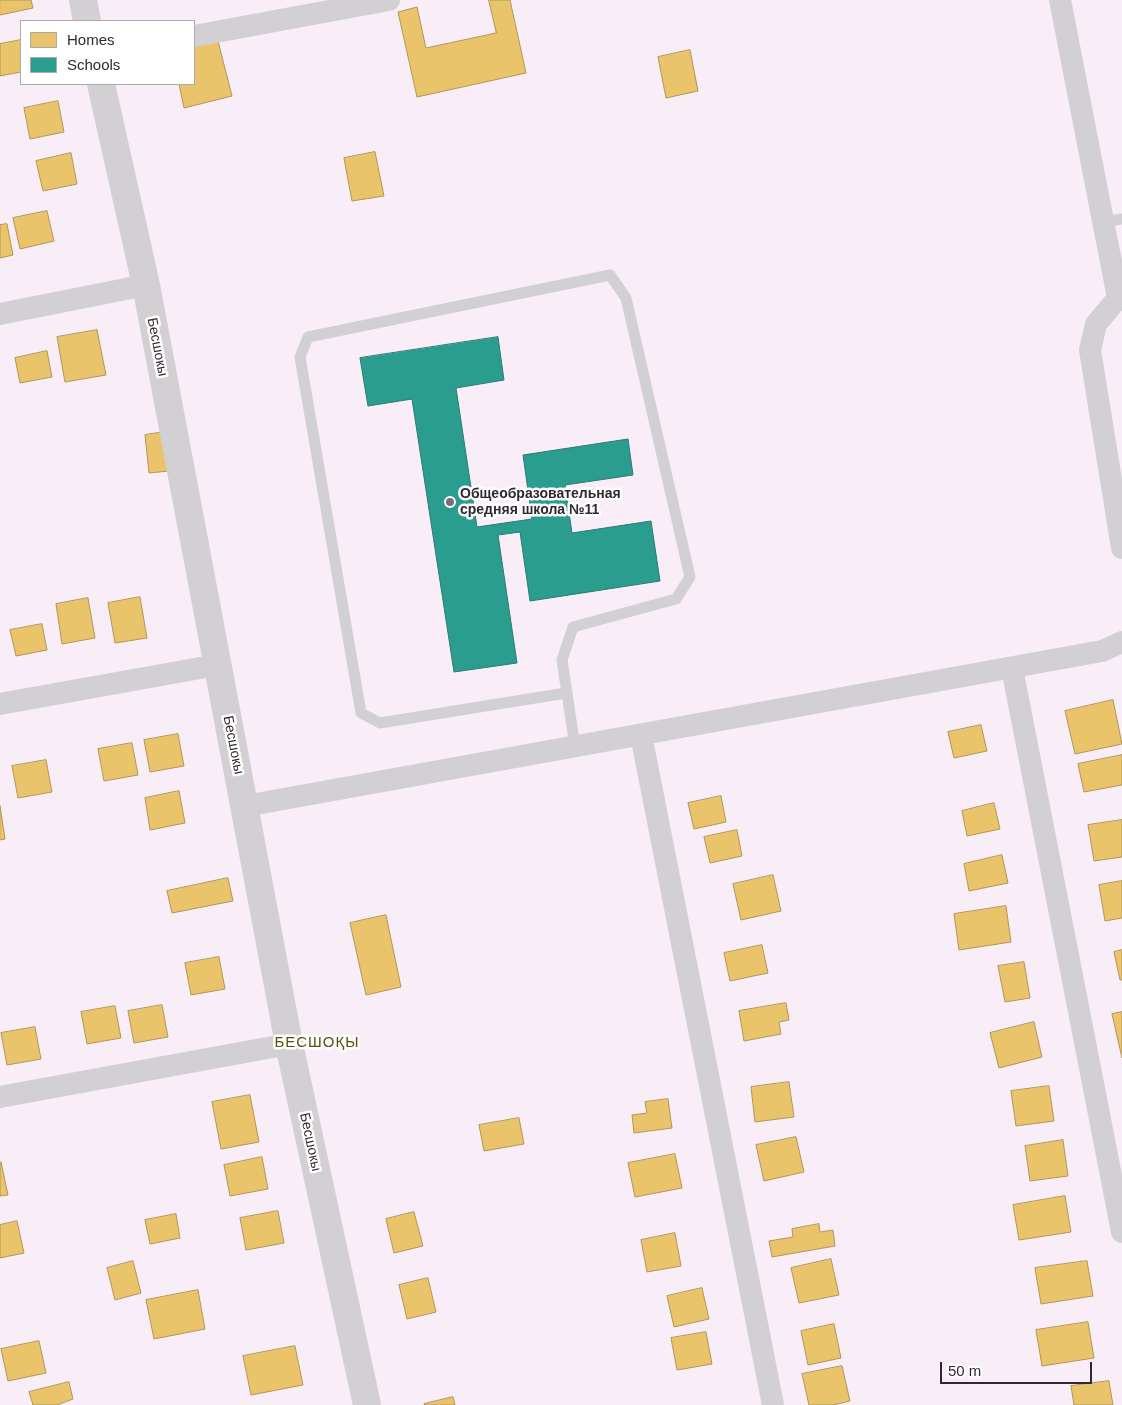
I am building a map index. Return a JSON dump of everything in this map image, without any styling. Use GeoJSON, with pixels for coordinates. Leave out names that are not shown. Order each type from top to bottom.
{"type":"FeatureCollection","features":[{"type":"Feature","properties":{"kind":"street"},"geometry":{"type":"LineString","coordinates":[[83,0],[87,20]]}},
{"type":"Feature","properties":{"kind":"street"},"geometry":{"type":"LineString","coordinates":[[195,36],[390,0]]}},
{"type":"Feature","properties":{"kind":"street"},"geometry":{"type":"LineString","coordinates":[[1060,0],[1112,221],[1118,298],[1096,324],[1090,350],[1122,548]]}},
{"type":"Feature","properties":{"kind":"street","name":"Бесшокы"},"geometry":{"type":"LineString","coordinates":[[101,85],[146,285],[289,1044],[367,1405]]}},
{"type":"Feature","properties":{"kind":"street"},"geometry":{"type":"LineString","coordinates":[[0,314],[146,285]]}},
{"type":"Feature","properties":{"kind":"street"},"geometry":{"type":"LineString","coordinates":[[245,806],[1102,652],[1122,642]]}},
{"type":"Feature","properties":{"kind":"street"},"geometry":{"type":"LineString","coordinates":[[0,704],[217,665]]}},
{"type":"Feature","properties":{"kind":"street"},"geometry":{"type":"LineString","coordinates":[[1012,668],[1122,1232]]}},
{"type":"Feature","properties":{"kind":"street"},"geometry":{"type":"LineString","coordinates":[[641,735],[773,1405]]}},
{"type":"Feature","properties":{"kind":"street"},"geometry":{"type":"LineString","coordinates":[[0,1097],[289,1044]]}},
{"type":"Feature","properties":{"kind":"lane"},"geometry":{"type":"LineString","coordinates":[[566,693],[380,723],[361,713],[300,357],[308,337],[610,275],[626,298],[690,577],[676,599],[573,627],[562,660],[574,747]]}},
{"type":"Feature","properties":{"kind":"building: Homes"},"geometry":{"type":"Polygon","coordinates":[[[0,0],[31,0],[33,8],[0,15],[0,0]]]}},
{"type":"Feature","properties":{"kind":"building: Homes"},"geometry":{"type":"Polygon","coordinates":[[[489,0],[510,0],[526,73],[417,97],[398,12],[417,7],[426,48],[496,33],[489,0]]]}},
{"type":"Feature","properties":{"kind":"building: Homes"},"geometry":{"type":"Polygon","coordinates":[[[20,40],[20,72],[0,76],[0,44],[20,40]]]}},
{"type":"Feature","properties":{"kind":"building: Homes"},"geometry":{"type":"Polygon","coordinates":[[[218,41],[232,96],[184,108],[179,85],[195,85],[195,47],[218,41]]]}},
{"type":"Feature","properties":{"kind":"building: Homes"},"geometry":{"type":"Polygon","coordinates":[[[690,50],[698,91],[666,98],[658,57],[690,50]]]}},
{"type":"Feature","properties":{"kind":"building: Homes"},"geometry":{"type":"Polygon","coordinates":[[[58,101],[64,132],[30,139],[24,108],[58,101]]]}},
{"type":"Feature","properties":{"kind":"building: Homes"},"geometry":{"type":"Polygon","coordinates":[[[375,152],[384,196],[352,201],[344,158],[375,152]]]}},
{"type":"Feature","properties":{"kind":"building: Homes"},"geometry":{"type":"Polygon","coordinates":[[[71,153],[77,184],[43,191],[36,161],[71,153]]]}},
{"type":"Feature","properties":{"kind":"building: Homes"},"geometry":{"type":"Polygon","coordinates":[[[47,211],[54,241],[20,249],[13,218],[47,211]]]}},
{"type":"Feature","properties":{"kind":"building: Homes"},"geometry":{"type":"Polygon","coordinates":[[[7,224],[13,255],[0,258],[0,225],[7,224]]]}},
{"type":"Feature","properties":{"kind":"building: Homes"},"geometry":{"type":"Polygon","coordinates":[[[97,330],[106,375],[65,382],[57,337],[97,330]]]}},
{"type":"Feature","properties":{"kind":"building: Homes"},"geometry":{"type":"Polygon","coordinates":[[[47,351],[52,377],[20,383],[15,358],[47,351]]]}},
{"type":"Feature","properties":{"kind":"building: Homes"},"geometry":{"type":"Polygon","coordinates":[[[164,432],[169,471],[149,473],[145,435],[164,432]]]}},
{"type":"Feature","properties":{"kind":"building: Homes"},"geometry":{"type":"Polygon","coordinates":[[[140,597],[147,638],[115,643],[108,603],[140,597]]]}},
{"type":"Feature","properties":{"kind":"building: Homes"},"geometry":{"type":"Polygon","coordinates":[[[88,598],[95,638],[62,644],[56,604],[88,598]]]}},
{"type":"Feature","properties":{"kind":"building: Homes"},"geometry":{"type":"Polygon","coordinates":[[[42,624],[47,650],[16,656],[10,630],[42,624]]]}},
{"type":"Feature","properties":{"kind":"building: Homes"},"geometry":{"type":"Polygon","coordinates":[[[1113,700],[1122,744],[1075,754],[1065,711],[1113,700]]]}},
{"type":"Feature","properties":{"kind":"building: Homes"},"geometry":{"type":"Polygon","coordinates":[[[981,725],[987,751],[954,758],[948,732],[981,725]]]}},
{"type":"Feature","properties":{"kind":"building: Homes"},"geometry":{"type":"Polygon","coordinates":[[[178,734],[184,766],[150,772],[144,740],[178,734]]]}},
{"type":"Feature","properties":{"kind":"building: Homes"},"geometry":{"type":"Polygon","coordinates":[[[132,743],[138,775],[104,781],[98,749],[132,743]]]}},
{"type":"Feature","properties":{"kind":"building: Homes"},"geometry":{"type":"Polygon","coordinates":[[[1122,755],[1122,785],[1084,792],[1078,764],[1122,755]]]}},
{"type":"Feature","properties":{"kind":"building: Homes"},"geometry":{"type":"Polygon","coordinates":[[[46,760],[52,792],[18,798],[12,766],[46,760]]]}},
{"type":"Feature","properties":{"kind":"building: Homes"},"geometry":{"type":"Polygon","coordinates":[[[179,791],[185,823],[150,830],[145,798],[179,791]]]}},
{"type":"Feature","properties":{"kind":"building: Homes"},"geometry":{"type":"Polygon","coordinates":[[[721,796],[726,822],[694,829],[688,803],[721,796]]]}},
{"type":"Feature","properties":{"kind":"building: Homes"},"geometry":{"type":"Polygon","coordinates":[[[994,803],[1000,829],[967,836],[962,811],[994,803]]]}},
{"type":"Feature","properties":{"kind":"building: Homes"},"geometry":{"type":"Polygon","coordinates":[[[0,806],[5,839],[0,840],[0,806]]]}},
{"type":"Feature","properties":{"kind":"building: Homes"},"geometry":{"type":"Polygon","coordinates":[[[1122,820],[1122,857],[1094,861],[1088,825],[1122,820]]]}},
{"type":"Feature","properties":{"kind":"building: Homes"},"geometry":{"type":"Polygon","coordinates":[[[737,830],[742,856],[710,863],[704,837],[737,830]]]}},
{"type":"Feature","properties":{"kind":"building: Homes"},"geometry":{"type":"Polygon","coordinates":[[[1002,855],[1008,883],[969,891],[964,864],[1002,855]]]}},
{"type":"Feature","properties":{"kind":"building: Homes"},"geometry":{"type":"Polygon","coordinates":[[[773,875],[781,911],[741,920],[733,884],[773,875]]]}},
{"type":"Feature","properties":{"kind":"building: Homes"},"geometry":{"type":"Polygon","coordinates":[[[228,878],[233,901],[172,913],[167,891],[228,878]]]}},
{"type":"Feature","properties":{"kind":"building: Homes"},"geometry":{"type":"Polygon","coordinates":[[[1122,881],[1122,918],[1105,921],[1099,885],[1122,881]]]}},
{"type":"Feature","properties":{"kind":"building: Homes"},"geometry":{"type":"Polygon","coordinates":[[[1006,906],[1011,942],[959,950],[954,914],[1006,906]]]}},
{"type":"Feature","properties":{"kind":"building: Homes"},"geometry":{"type":"Polygon","coordinates":[[[386,915],[401,987],[366,995],[350,923],[386,915]]]}},
{"type":"Feature","properties":{"kind":"building: Homes"},"geometry":{"type":"Polygon","coordinates":[[[762,945],[768,973],[730,981],[724,953],[762,945]]]}},
{"type":"Feature","properties":{"kind":"building: Homes"},"geometry":{"type":"Polygon","coordinates":[[[1122,950],[1122,980],[1120,980],[1114,952],[1122,950]]]}},
{"type":"Feature","properties":{"kind":"building: Homes"},"geometry":{"type":"Polygon","coordinates":[[[219,957],[225,989],[191,995],[185,963],[219,957]]]}},
{"type":"Feature","properties":{"kind":"building: Homes"},"geometry":{"type":"Polygon","coordinates":[[[1024,962],[1030,998],[1005,1002],[998,966],[1024,962]]]}},
{"type":"Feature","properties":{"kind":"building: Homes"},"geometry":{"type":"Polygon","coordinates":[[[786,1003],[789,1020],[779,1022],[781,1034],[744,1041],[739,1011],[786,1003]]]}},
{"type":"Feature","properties":{"kind":"building: Homes"},"geometry":{"type":"Polygon","coordinates":[[[162,1005],[168,1037],[134,1043],[128,1011],[162,1005]]]}},
{"type":"Feature","properties":{"kind":"building: Homes"},"geometry":{"type":"Polygon","coordinates":[[[115,1006],[121,1038],[87,1044],[81,1012],[115,1006]]]}},
{"type":"Feature","properties":{"kind":"building: Homes"},"geometry":{"type":"Polygon","coordinates":[[[1122,1012],[1122,1058],[1112,1014],[1122,1012]]]}},
{"type":"Feature","properties":{"kind":"building: Homes"},"geometry":{"type":"Polygon","coordinates":[[[1034,1022],[1042,1057],[999,1068],[990,1033],[1034,1022]]]}},
{"type":"Feature","properties":{"kind":"building: Homes"},"geometry":{"type":"Polygon","coordinates":[[[35,1027],[41,1059],[7,1065],[1,1033],[35,1027]]]}},
{"type":"Feature","properties":{"kind":"building: Homes"},"geometry":{"type":"Polygon","coordinates":[[[789,1082],[794,1117],[755,1122],[751,1087],[789,1082]]]}},
{"type":"Feature","properties":{"kind":"building: Homes"},"geometry":{"type":"Polygon","coordinates":[[[1049,1086],[1054,1121],[1016,1126],[1011,1091],[1049,1086]]]}},
{"type":"Feature","properties":{"kind":"building: Homes"},"geometry":{"type":"Polygon","coordinates":[[[250,1095],[259,1142],[221,1149],[212,1102],[250,1095]]]}},
{"type":"Feature","properties":{"kind":"building: Homes"},"geometry":{"type":"Polygon","coordinates":[[[668,1099],[672,1128],[634,1133],[632,1115],[647,1113],[645,1102],[668,1099]]]}},
{"type":"Feature","properties":{"kind":"building: Homes"},"geometry":{"type":"Polygon","coordinates":[[[519,1118],[524,1144],[484,1151],[479,1125],[519,1118]]]}},
{"type":"Feature","properties":{"kind":"building: Homes"},"geometry":{"type":"Polygon","coordinates":[[[796,1137],[804,1172],[764,1181],[756,1145],[796,1137]]]}},
{"type":"Feature","properties":{"kind":"building: Homes"},"geometry":{"type":"Polygon","coordinates":[[[1063,1140],[1068,1176],[1030,1181],[1025,1146],[1063,1140]]]}},
{"type":"Feature","properties":{"kind":"building: Homes"},"geometry":{"type":"Polygon","coordinates":[[[675,1154],[682,1188],[635,1197],[628,1163],[675,1154]]]}},
{"type":"Feature","properties":{"kind":"building: Homes"},"geometry":{"type":"Polygon","coordinates":[[[262,1157],[268,1189],[230,1196],[224,1165],[262,1157]]]}},
{"type":"Feature","properties":{"kind":"building: Homes"},"geometry":{"type":"Polygon","coordinates":[[[0,1163],[8,1195],[0,1196],[0,1163]]]}},
{"type":"Feature","properties":{"kind":"building: Homes"},"geometry":{"type":"Polygon","coordinates":[[[1065,1196],[1071,1232],[1019,1240],[1013,1205],[1065,1196]]]}},
{"type":"Feature","properties":{"kind":"building: Homes"},"geometry":{"type":"Polygon","coordinates":[[[278,1211],[284,1243],[246,1250],[240,1218],[278,1211]]]}},
{"type":"Feature","properties":{"kind":"building: Homes"},"geometry":{"type":"Polygon","coordinates":[[[414,1212],[423,1246],[394,1253],[386,1219],[414,1212]]]}},
{"type":"Feature","properties":{"kind":"building: Homes"},"geometry":{"type":"Polygon","coordinates":[[[176,1214],[180,1238],[150,1244],[145,1220],[176,1214]]]}},
{"type":"Feature","properties":{"kind":"building: Homes"},"geometry":{"type":"Polygon","coordinates":[[[17,1221],[24,1253],[0,1258],[0,1225],[17,1221]]]}},
{"type":"Feature","properties":{"kind":"building: Homes"},"geometry":{"type":"Polygon","coordinates":[[[819,1224],[820,1232],[833,1230],[835,1246],[772,1257],[769,1241],[793,1237],[792,1229],[819,1224]]]}},
{"type":"Feature","properties":{"kind":"building: Homes"},"geometry":{"type":"Polygon","coordinates":[[[675,1233],[681,1266],[647,1272],[641,1240],[675,1233]]]}},
{"type":"Feature","properties":{"kind":"building: Homes"},"geometry":{"type":"Polygon","coordinates":[[[831,1259],[839,1295],[799,1303],[791,1268],[831,1259]]]}},
{"type":"Feature","properties":{"kind":"building: Homes"},"geometry":{"type":"Polygon","coordinates":[[[133,1261],[141,1293],[115,1300],[107,1268],[133,1261]]]}},
{"type":"Feature","properties":{"kind":"building: Homes"},"geometry":{"type":"Polygon","coordinates":[[[1087,1261],[1093,1296],[1041,1304],[1035,1268],[1087,1261]]]}},
{"type":"Feature","properties":{"kind":"building: Homes"},"geometry":{"type":"Polygon","coordinates":[[[428,1278],[436,1312],[407,1319],[399,1285],[428,1278]]]}},
{"type":"Feature","properties":{"kind":"building: Homes"},"geometry":{"type":"Polygon","coordinates":[[[702,1288],[709,1319],[674,1327],[667,1296],[702,1288]]]}},
{"type":"Feature","properties":{"kind":"building: Homes"},"geometry":{"type":"Polygon","coordinates":[[[198,1290],[205,1329],[154,1339],[146,1300],[198,1290]]]}},
{"type":"Feature","properties":{"kind":"building: Homes"},"geometry":{"type":"Polygon","coordinates":[[[1088,1322],[1094,1358],[1042,1366],[1036,1330],[1088,1322]]]}},
{"type":"Feature","properties":{"kind":"building: Homes"},"geometry":{"type":"Polygon","coordinates":[[[834,1324],[841,1358],[808,1365],[801,1331],[834,1324]]]}},
{"type":"Feature","properties":{"kind":"building: Homes"},"geometry":{"type":"Polygon","coordinates":[[[706,1332],[712,1364],[677,1370],[671,1338],[706,1332]]]}},
{"type":"Feature","properties":{"kind":"building: Homes"},"geometry":{"type":"Polygon","coordinates":[[[39,1341],[46,1373],[8,1381],[1,1349],[39,1341]]]}},
{"type":"Feature","properties":{"kind":"building: Homes"},"geometry":{"type":"Polygon","coordinates":[[[295,1346],[303,1385],[251,1395],[243,1356],[295,1346]]]}},
{"type":"Feature","properties":{"kind":"building: Homes"},"geometry":{"type":"Polygon","coordinates":[[[842,1366],[850,1401],[833,1405],[809,1405],[802,1374],[842,1366]]]}},
{"type":"Feature","properties":{"kind":"building: Homes"},"geometry":{"type":"Polygon","coordinates":[[[1109,1381],[1113,1405],[1074,1405],[1071,1386],[1109,1381]]]}},
{"type":"Feature","properties":{"kind":"building: Homes"},"geometry":{"type":"Polygon","coordinates":[[[69,1382],[73,1399],[57,1405],[33,1405],[29,1392],[69,1382]]]}},
{"type":"Feature","properties":{"kind":"building: Homes"},"geometry":{"type":"Polygon","coordinates":[[[453,1397],[455,1405],[424,1404],[453,1397]]]}},
{"type":"Feature","properties":{"kind":"building: Schools","name":"Общеобразовательная средняя школа №11"},"geometry":{"type":"Polygon","coordinates":[[[498,337],[504,380],[456,388],[477,527],[532,519],[523,455],[628,439],[633,475],[565,485],[572,533],[651,521],[660,581],[530,601],[520,532],[498,535],[517,663],[454,672],[412,399],[368,406],[360,358],[498,337]]]}},
{"type":"Feature","properties":{"kind":"place","name":"Общеобразовательная средняя школа №11"},"geometry":{"type":"Point","coordinates":[450,502]}},
{"type":"Feature","properties":{"kind":"district","name":"БЕСШОҚЫ"},"geometry":{"type":"Point","coordinates":[317,1043]}}]}
